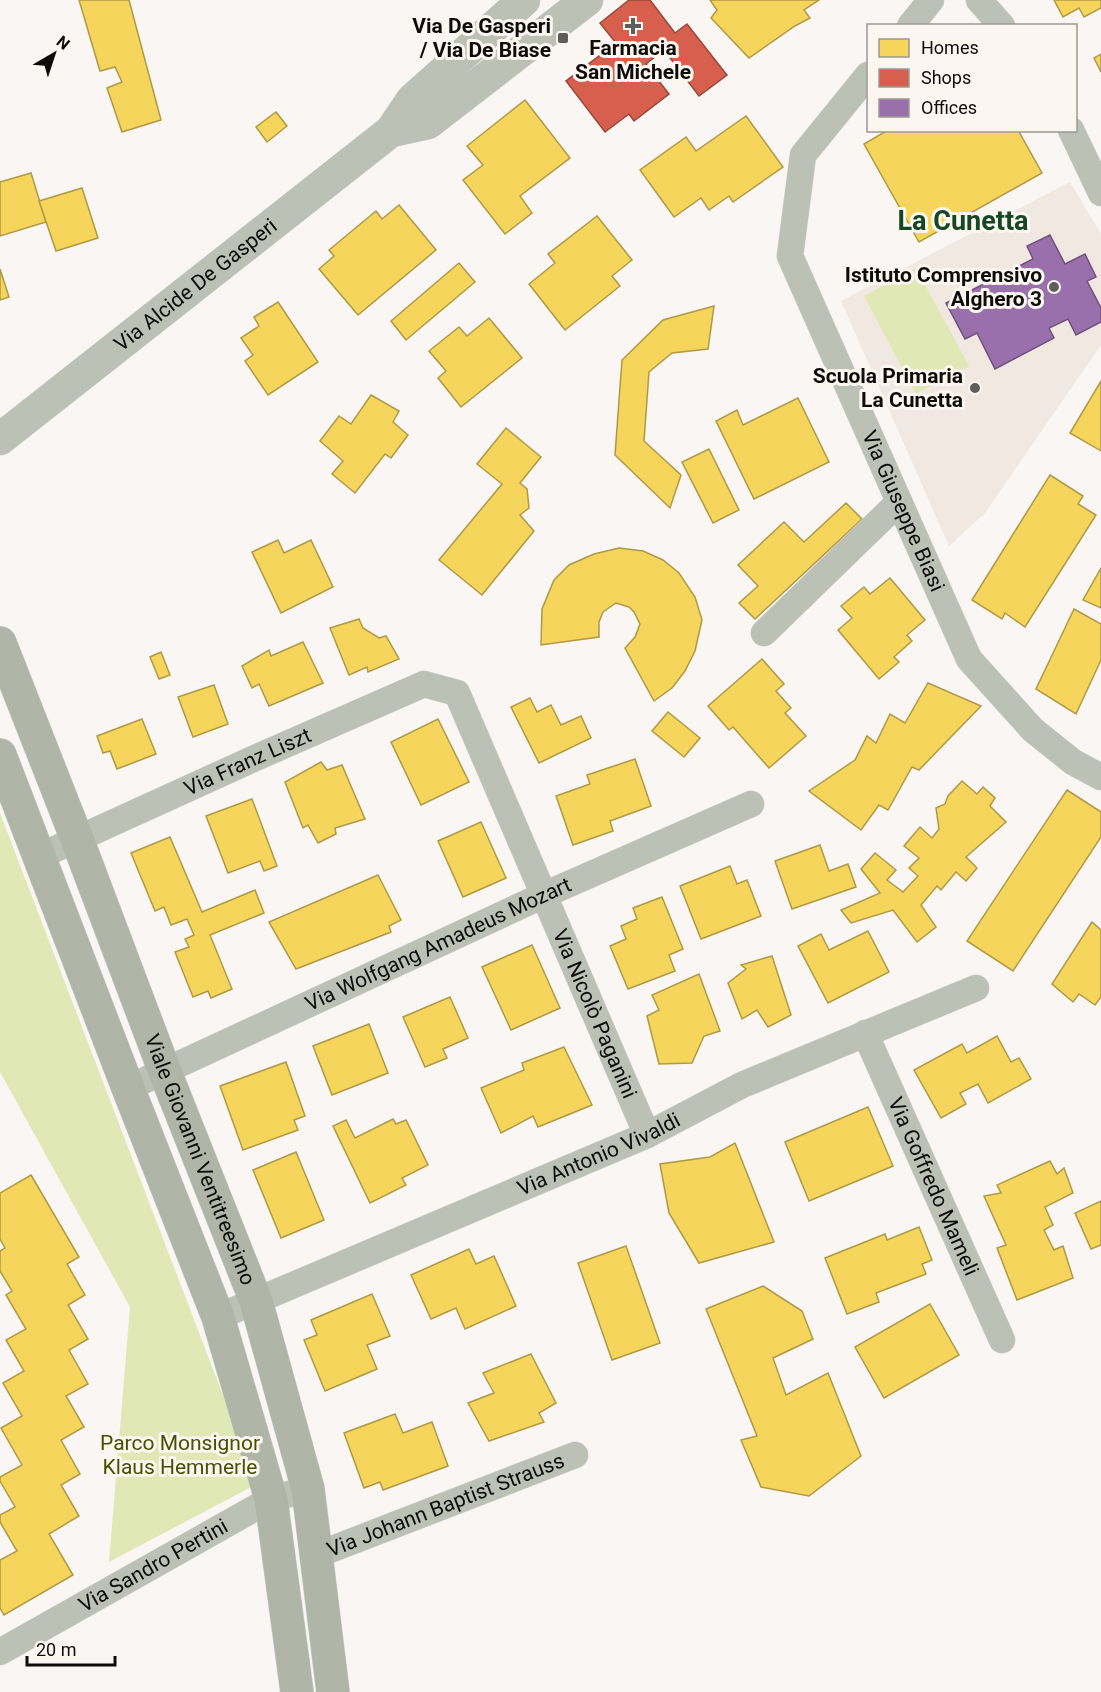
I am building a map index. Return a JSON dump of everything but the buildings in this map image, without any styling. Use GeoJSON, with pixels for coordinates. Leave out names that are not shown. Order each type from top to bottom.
{"type":"FeatureCollection","features":[{"type":"Feature","properties":{"kind":"main road","name":"Viale Giovanni Ventitreesimo"},"geometry":{"type":"LineString","coordinates":[[0,643],[256,1301],[308,1489],[333,1692]]}},
{"type":"Feature","properties":{"kind":"main road","name":"Viale Giovanni Ventitreesimo"},"geometry":{"type":"LineString","coordinates":[[0,755],[218,1317],[270,1499],[297,1692]]}},
{"type":"Feature","properties":{"kind":"street","name":"Via Alcide De Gasperi"},"geometry":{"type":"LineString","coordinates":[[0,438],[391,131],[412,100],[524,0]]}},
{"type":"Feature","properties":{"kind":"street","name":"Via Alcide De Gasperi"},"geometry":{"type":"LineString","coordinates":[[391,131],[428,123],[587,0]]}},
{"type":"Feature","properties":{"kind":"street"},"geometry":{"type":"LineString","coordinates":[[912,24],[931,0]]}},
{"type":"Feature","properties":{"kind":"street"},"geometry":{"type":"LineString","coordinates":[[979,0],[1000,24]]}},
{"type":"Feature","properties":{"kind":"street","name":"Via Giuseppe Biasi"},"geometry":{"type":"LineString","coordinates":[[867,76],[803,154],[790,256],[969,659],[1033,730],[1073,762],[1101,777]]}},
{"type":"Feature","properties":{"kind":"street"},"geometry":{"type":"LineString","coordinates":[[1072,132],[1101,193]]}},
{"type":"Feature","properties":{"kind":"street"},"geometry":{"type":"LineString","coordinates":[[764,633],[899,502]]}},
{"type":"Feature","properties":{"kind":"street","name":"Via Franz Liszt"},"geometry":{"type":"LineString","coordinates":[[40,856],[424,684],[457,693]]}},
{"type":"Feature","properties":{"kind":"street","name":"Via Nicolò Paganini"},"geometry":{"type":"LineString","coordinates":[[457,693],[647,1135]]}},
{"type":"Feature","properties":{"kind":"street","name":"Via Wolfgang Amadeus Mozart"},"geometry":{"type":"LineString","coordinates":[[128,1088],[544,895],[751,804]]}},
{"type":"Feature","properties":{"kind":"street","name":"Via Antonio Vivaldi"},"geometry":{"type":"LineString","coordinates":[[218,1317],[647,1135],[742,1085],[976,988]]}},
{"type":"Feature","properties":{"kind":"street","name":"Via Goffredo Mameli"},"geometry":{"type":"LineString","coordinates":[[865,1034],[1002,1340]]}},
{"type":"Feature","properties":{"kind":"street","name":"Via Johann Baptist Strauss"},"geometry":{"type":"LineString","coordinates":[[317,1555],[575,1455]]}},
{"type":"Feature","properties":{"kind":"street","name":"Via Sandro Pertini"},"geometry":{"type":"LineString","coordinates":[[0,1652],[270,1499],[308,1489]]}},
{"type":"Feature","properties":{"kind":"shaded area","name":"Scuola Primaria La Cunetta"},"geometry":{"type":"Polygon","coordinates":[[[1070,182],[1101,234],[1101,345],[985,513],[949,546],[841,301],[1070,182]]]}},
{"type":"Feature","properties":{"kind":"green space"},"geometry":{"type":"Polygon","coordinates":[[[916,268],[969,366],[916,394],[864,296],[916,268]]]}},
{"type":"Feature","properties":{"kind":"green space","name":"Parco Monsignor Klaus Hemmerle"},"geometry":{"type":"Polygon","coordinates":[[[0,813],[257,1484],[109,1562],[130,1307],[0,1072],[0,813]]]}},
{"type":"Feature","properties":{"kind":"place","name":"Farmacia San Michele"},"geometry":{"type":"Point","coordinates":[633,26]}},
{"type":"Feature","properties":{"kind":"place","name":"Via De Gasperi / Via De Biase"},"geometry":{"type":"Point","coordinates":[563,38]}},
{"type":"Feature","properties":{"kind":"place","name":"Istituto Comprensivo Alghero 3"},"geometry":{"type":"Point","coordinates":[1054,287]}},
{"type":"Feature","properties":{"kind":"place","name":"Scuola Primaria La Cunetta"},"geometry":{"type":"Point","coordinates":[975,388]}},
{"type":"Feature","properties":{"kind":"district","name":"La Cunetta"},"geometry":{"type":"Point","coordinates":[963,221]}}]}
